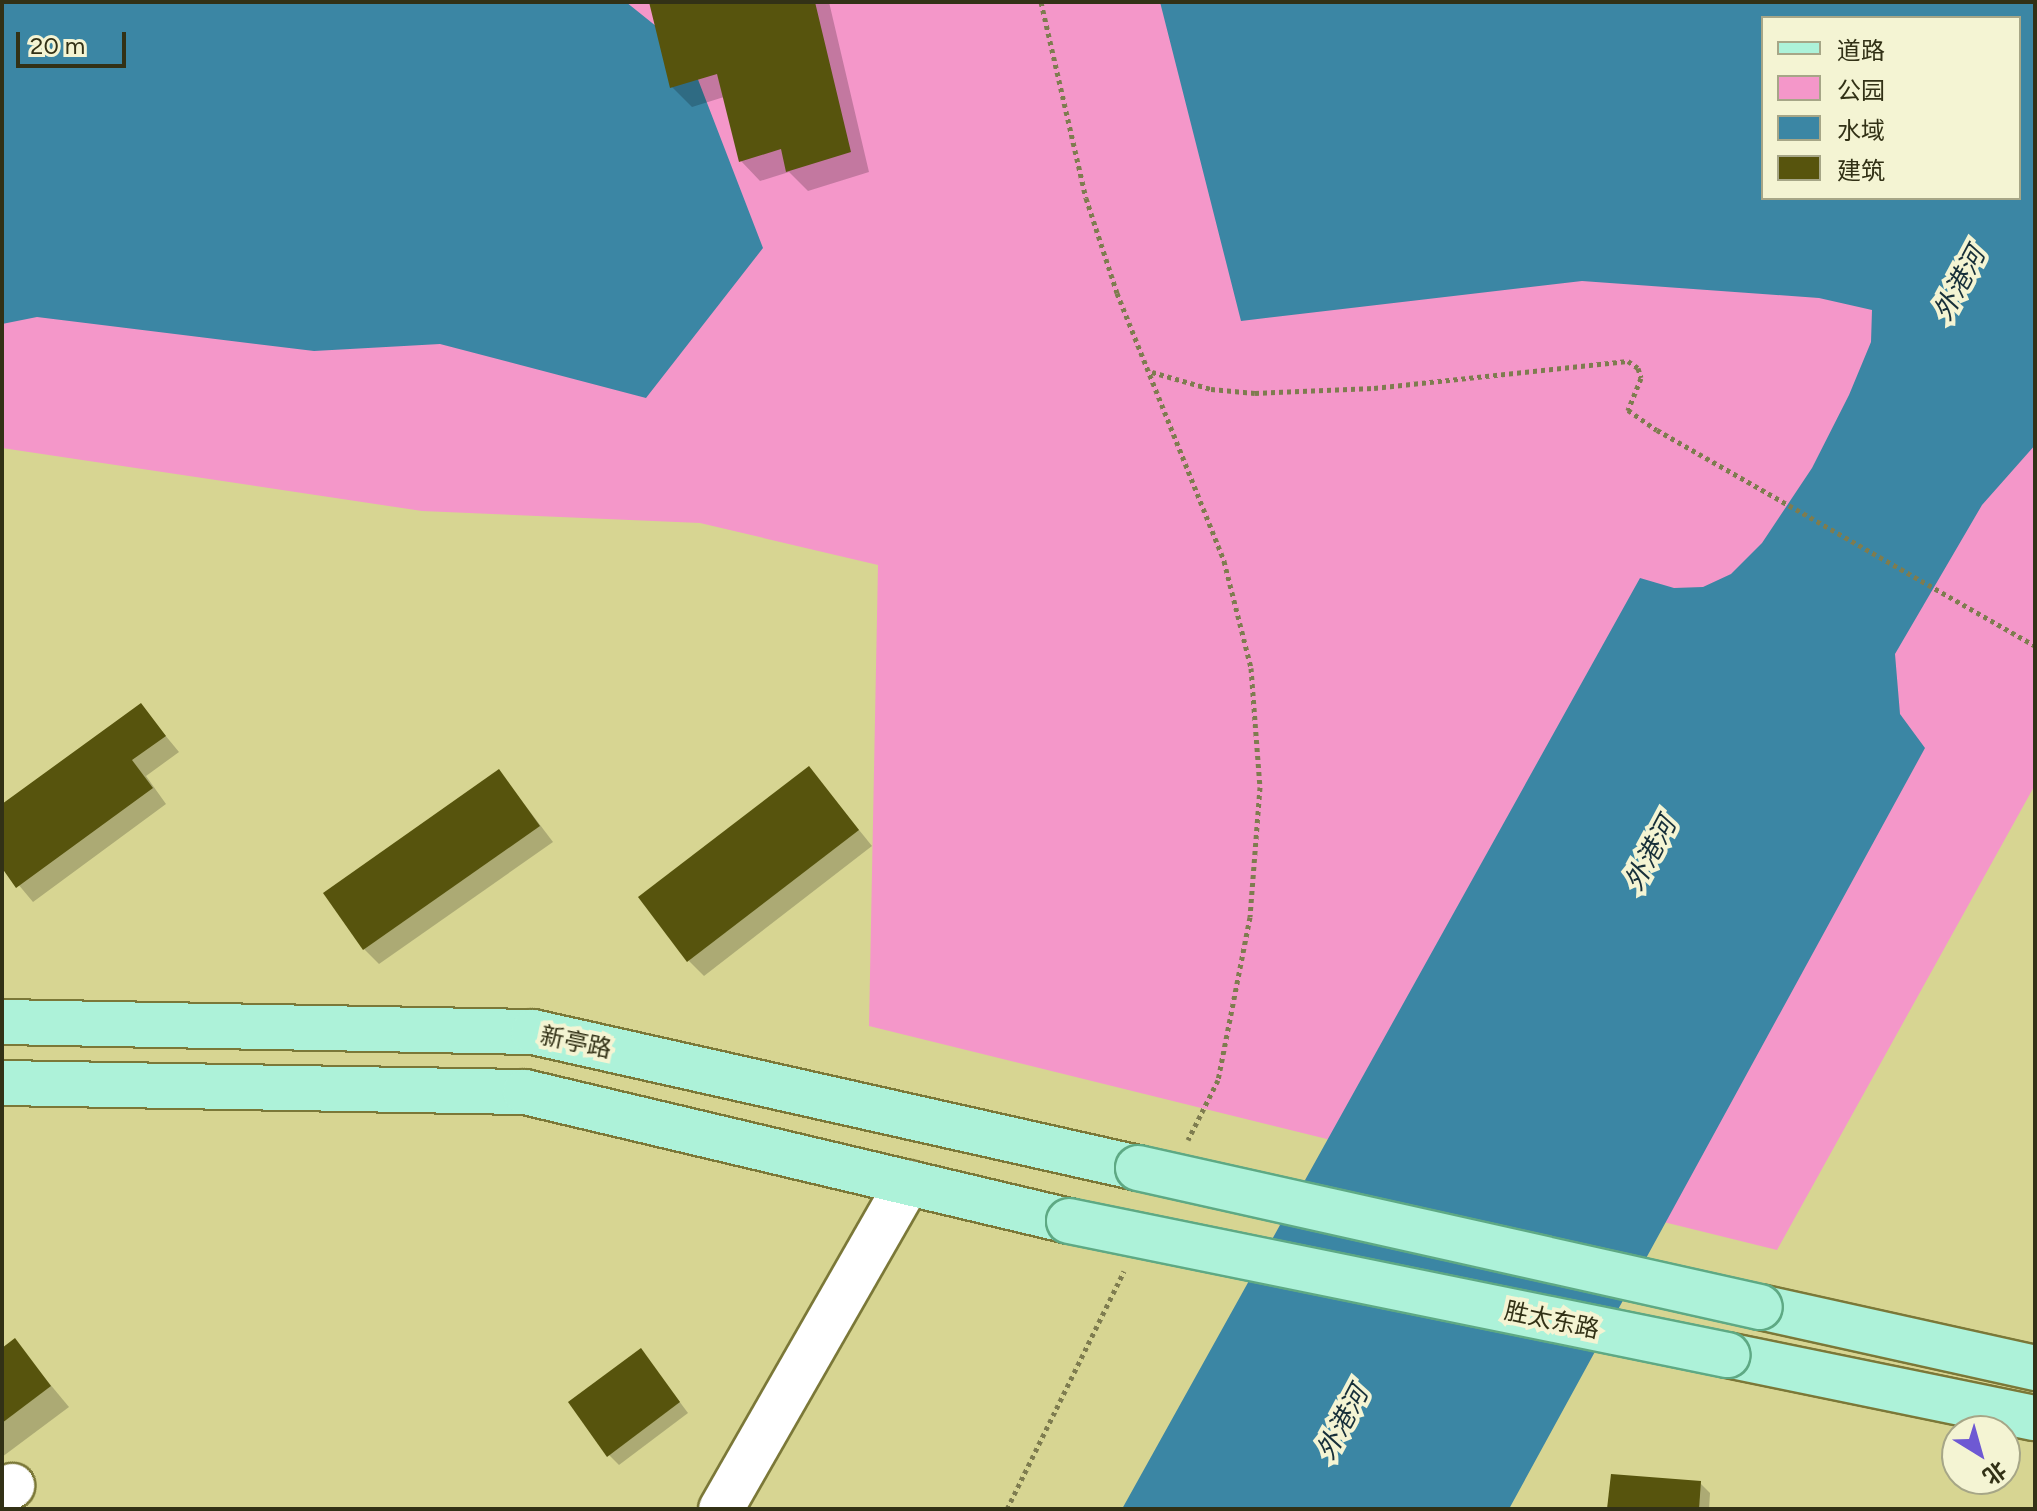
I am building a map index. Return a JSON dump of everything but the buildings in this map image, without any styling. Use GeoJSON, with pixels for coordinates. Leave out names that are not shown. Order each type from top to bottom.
{"type":"FeatureCollection","features":[{"type":"Feature","properties":{"kind":"main road","name":"新亭路"},"geometry":{"type":"LineString","coordinates":[[2,1022],[533,1032],[2035,1368]]}},
{"type":"Feature","properties":{"kind":"main road"},"geometry":{"type":"LineString","coordinates":[[2,1083],[525,1092],[908,1183]]}},
{"type":"Feature","properties":{"kind":"main road","name":"胜太东路"},"geometry":{"type":"LineString","coordinates":[[908,1183],[1069,1221],[2035,1418]]}},
{"type":"Feature","properties":{"kind":"street"},"geometry":{"type":"LineString","coordinates":[[721,1509],[908,1183]]}},
{"type":"Feature","properties":{"kind":"path"},"geometry":{"type":"LineString","coordinates":[[1041,2],[1086,198],[1117,293],[1224,561],[1251,668],[1260,787],[1250,917],[1218,1080],[1183,1151]]}},
{"type":"Feature","properties":{"kind":"path"},"geometry":{"type":"LineString","coordinates":[[1151,372],[1211,389],[1255,393],[1374,388],[1628,361],[1638,368],[1641,378],[1628,410],[1657,430],[2035,646]]}},
{"type":"Feature","properties":{"kind":"path"},"geometry":{"type":"LineString","coordinates":[[1007,1509],[1127,1266]]}},
{"type":"Feature","properties":{"kind":"green space"},"geometry":{"type":"Polygon","coordinates":[[[2,2],[2035,2],[2035,785],[1777,1250],[869,1026],[878,565],[700,523],[422,511],[2,448],[2,2]]]}},
{"type":"Feature","properties":{"kind":"water"},"geometry":{"type":"Polygon","coordinates":[[[2,2],[626,2],[687,51],[763,248],[646,398],[440,344],[314,351],[37,317],[2,324],[2,2]]]}},
{"type":"Feature","properties":{"kind":"water","name":"外港河"},"geometry":{"type":"Polygon","coordinates":[[[1160,2],[2035,2],[2035,445],[1982,505],[1895,654],[1900,714],[1925,748],[1509,1509],[1122,1509],[1640,578],[1674,588],[1703,587],[1731,574],[1762,543],[1812,468],[1849,395],[1871,342],[1872,310],[1819,298],[1582,281],[1241,321],[1160,2]]]}}]}
